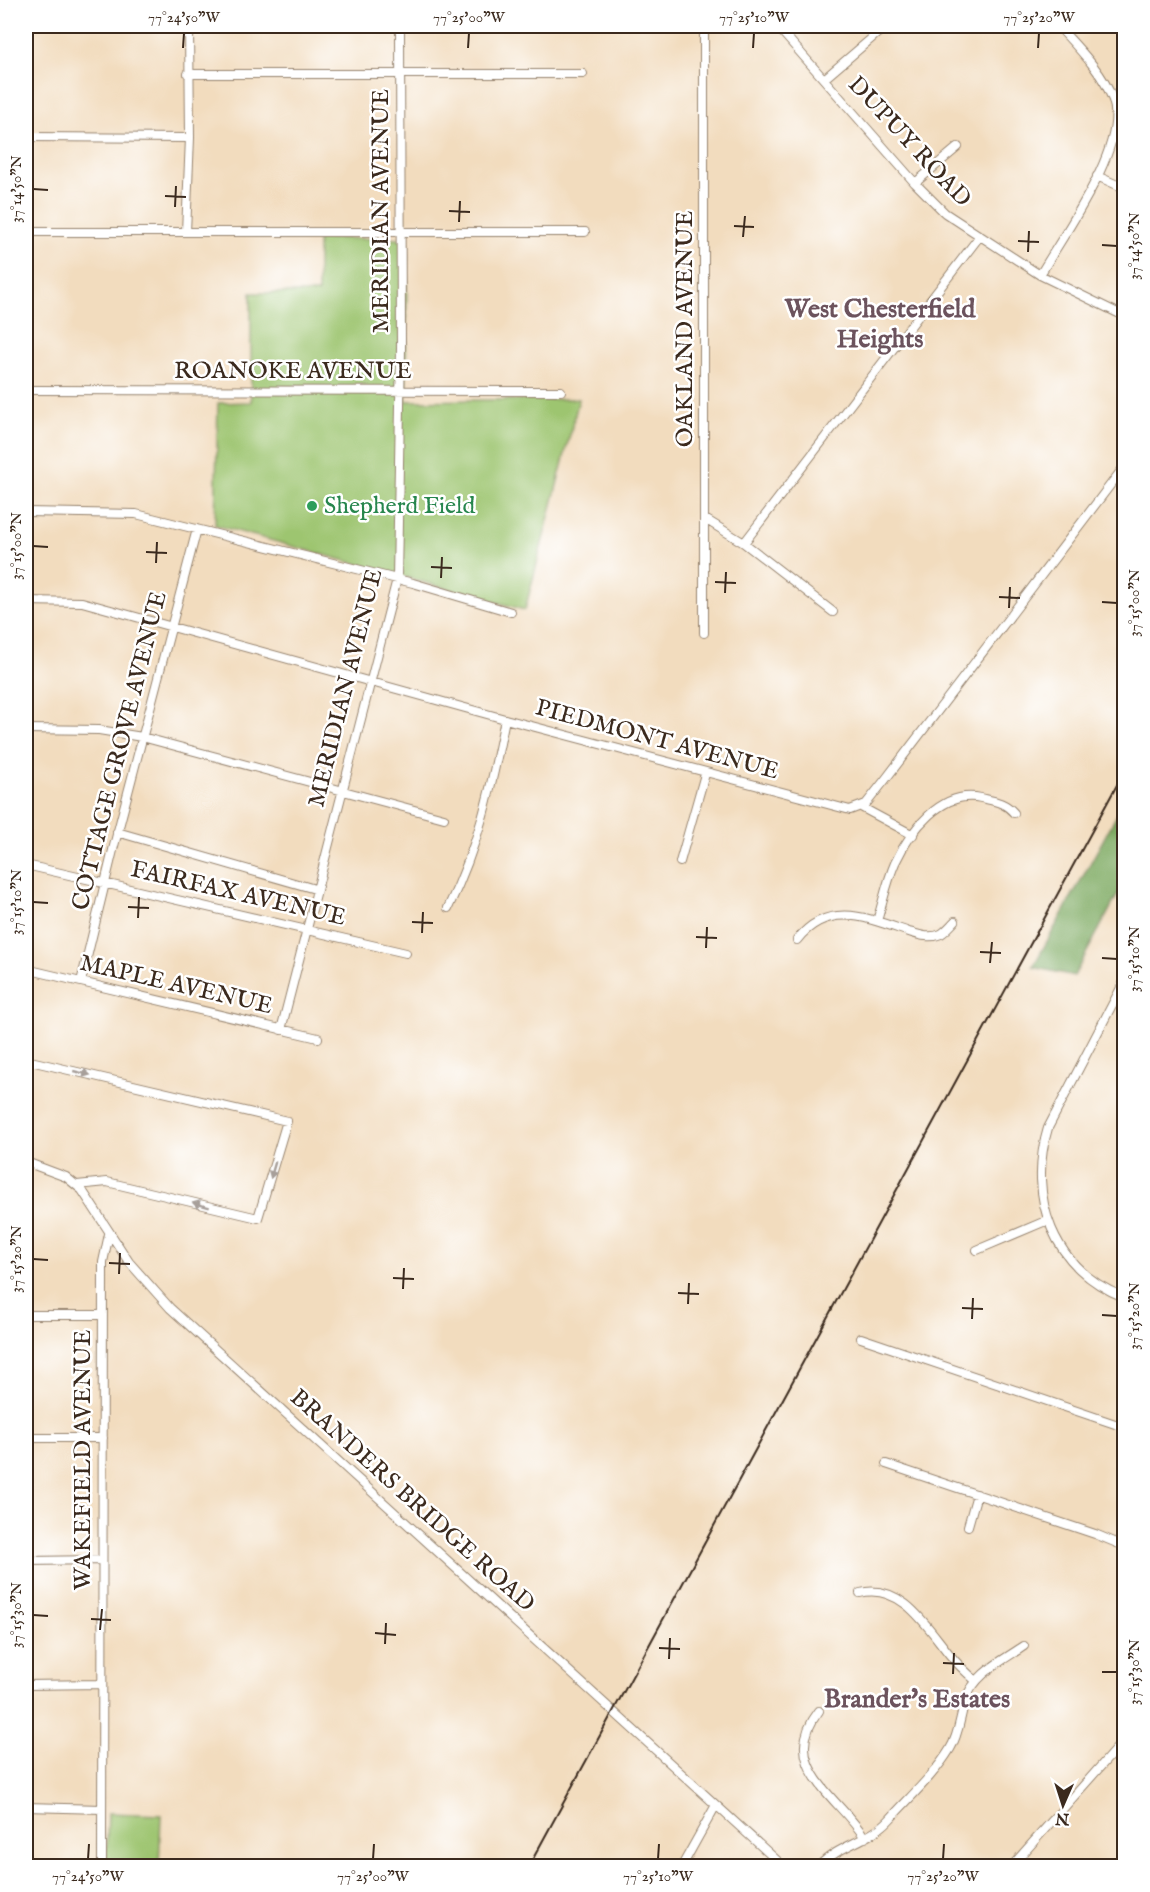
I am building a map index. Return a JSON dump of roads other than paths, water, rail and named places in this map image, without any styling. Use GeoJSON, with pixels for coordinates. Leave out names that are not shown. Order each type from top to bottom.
{"type":"FeatureCollection","features":[{"type":"Feature","properties":{"kind":"street"},"geometry":{"type":"LineString","coordinates":[[186,232],[190,138],[189,26]]}},
{"type":"Feature","properties":{"kind":"street","name":"MERIDIAN AVENUE"},"geometry":{"type":"LineString","coordinates":[[281,1030],[315,890],[397,579],[400,390],[400,26]]}},
{"type":"Feature","properties":{"kind":"street","name":"OAKLAND AVENUE"},"geometry":{"type":"LineString","coordinates":[[704,26],[704,633]]}},
{"type":"Feature","properties":{"kind":"street","name":"DUPUY ROAD"},"geometry":{"type":"LineString","coordinates":[[777,26],[915,183],[945,213],[1040,275],[1125,316]]}},
{"type":"Feature","properties":{"kind":"street"},"geometry":{"type":"LineString","coordinates":[[824,79],[886,26]]}},
{"type":"Feature","properties":{"kind":"street"},"geometry":{"type":"LineString","coordinates":[[1040,275],[1097,176],[1116,131],[1113,100],[1090,61],[1058,26]]}},
{"type":"Feature","properties":{"kind":"street"},"geometry":{"type":"LineString","coordinates":[[189,74],[583,74]]}},
{"type":"Feature","properties":{"kind":"street"},"geometry":{"type":"LineString","coordinates":[[26,137],[190,138]]}},
{"type":"Feature","properties":{"kind":"street"},"geometry":{"type":"LineString","coordinates":[[915,183],[958,147]]}},
{"type":"Feature","properties":{"kind":"street"},"geometry":{"type":"LineString","coordinates":[[1097,176],[1125,188]]}},
{"type":"Feature","properties":{"kind":"street"},"geometry":{"type":"LineString","coordinates":[[26,232],[585,232]]}},
{"type":"Feature","properties":{"kind":"street"},"geometry":{"type":"LineString","coordinates":[[744,543],[979,237]]}},
{"type":"Feature","properties":{"kind":"street","name":"ROANOKE AVENUE"},"geometry":{"type":"LineString","coordinates":[[26,390],[561,390]]}},
{"type":"Feature","properties":{"kind":"street"},"geometry":{"type":"LineString","coordinates":[[913,835],[889,819],[861,807],[885,780],[1125,467]]}},
{"type":"Feature","properties":{"kind":"street"},"geometry":{"type":"LineString","coordinates":[[26,512],[136,514],[397,579],[511,612]]}},
{"type":"Feature","properties":{"kind":"street"},"geometry":{"type":"LineString","coordinates":[[705,519],[744,543],[833,612]]}},
{"type":"Feature","properties":{"kind":"street","name":"COTTAGE GROVE AVENUE"},"geometry":{"type":"LineString","coordinates":[[81,982],[117,831],[197,529]]}},
{"type":"Feature","properties":{"kind":"street","name":"PIEDMONT AVENUE"},"geometry":{"type":"LineString","coordinates":[[26,601],[82,602],[705,774],[843,810],[861,807]]}},
{"type":"Feature","properties":{"kind":"street"},"geometry":{"type":"LineString","coordinates":[[448,908],[468,867],[488,805],[504,720]]}},
{"type":"Feature","properties":{"kind":"street"},"geometry":{"type":"LineString","coordinates":[[26,729],[99,730],[142,737],[444,818]]}},
{"type":"Feature","properties":{"kind":"street"},"geometry":{"type":"LineString","coordinates":[[680,862],[705,774]]}},
{"type":"Feature","properties":{"kind":"street"},"geometry":{"type":"LineString","coordinates":[[877,921],[894,865],[913,835],[937,807],[956,796],[975,796],[1000,802],[1014,813]]}},
{"type":"Feature","properties":{"kind":"street"},"geometry":{"type":"LineString","coordinates":[[117,831],[315,890]]}},
{"type":"Feature","properties":{"kind":"street","name":"FAIRFAX AVENUE"},"geometry":{"type":"LineString","coordinates":[[26,865],[406,953]]}},
{"type":"Feature","properties":{"kind":"street"},"geometry":{"type":"LineString","coordinates":[[797,940],[814,923],[838,914],[877,921],[924,936],[942,933],[955,921]]}},
{"type":"Feature","properties":{"kind":"street","name":"MAPLE AVENUE"},"geometry":{"type":"LineString","coordinates":[[26,971],[318,1038]]}},
{"type":"Feature","properties":{"kind":"street"},"geometry":{"type":"LineString","coordinates":[[1125,982],[1048,1128],[1042,1148],[1039,1177],[1048,1220],[1061,1245],[1077,1265],[1109,1290],[1125,1297]]}},
{"type":"Feature","properties":{"kind":"street"},"geometry":{"type":"LineString","coordinates":[[26,1060],[287,1121],[258,1218],[107,1182],[77,1185]]}},
{"type":"Feature","properties":{"kind":"street","name":"BRANDERS BRIDGE ROAD"},"geometry":{"type":"LineString","coordinates":[[26,1162],[55,1172],[77,1185],[151,1289],[783,1866]]}},
{"type":"Feature","properties":{"kind":"street"},"geometry":{"type":"LineString","coordinates":[[977,1250],[1048,1220]]}},
{"type":"Feature","properties":{"kind":"street","name":"WAKEFIELD AVENUE"},"geometry":{"type":"LineString","coordinates":[[102,1866],[103,1315],[104,1253],[110,1234]]}},
{"type":"Feature","properties":{"kind":"street"},"geometry":{"type":"LineString","coordinates":[[26,1315],[103,1315]]}},
{"type":"Feature","properties":{"kind":"street"},"geometry":{"type":"LineString","coordinates":[[861,1338],[1125,1427]]}},
{"type":"Feature","properties":{"kind":"street"},"geometry":{"type":"LineString","coordinates":[[26,1438],[103,1438]]}},
{"type":"Feature","properties":{"kind":"street"},"geometry":{"type":"LineString","coordinates":[[886,1464],[1125,1546]]}},
{"type":"Feature","properties":{"kind":"street"},"geometry":{"type":"LineString","coordinates":[[968,1526],[977,1494]]}},
{"type":"Feature","properties":{"kind":"street"},"geometry":{"type":"LineString","coordinates":[[26,1561],[102,1560]]}},
{"type":"Feature","properties":{"kind":"street"},"geometry":{"type":"LineString","coordinates":[[860,1593],[882,1591],[896,1597],[922,1620],[957,1664],[976,1681]]}},
{"type":"Feature","properties":{"kind":"street"},"geometry":{"type":"LineString","coordinates":[[819,1866],[836,1852],[866,1838],[888,1821],[949,1751],[957,1734],[966,1701],[976,1681],[1024,1647]]}},
{"type":"Feature","properties":{"kind":"street"},"geometry":{"type":"LineString","coordinates":[[26,1685],[102,1684]]}},
{"type":"Feature","properties":{"kind":"street"},"geometry":{"type":"LineString","coordinates":[[819,1711],[806,1736],[805,1748],[809,1768],[818,1783],[855,1822],[866,1838]]}},
{"type":"Feature","properties":{"kind":"street"},"geometry":{"type":"LineString","coordinates":[[1012,1866],[1125,1740]]}},
{"type":"Feature","properties":{"kind":"street"},"geometry":{"type":"LineString","coordinates":[[682,1866],[716,1805]]}},
{"type":"Feature","properties":{"kind":"street"},"geometry":{"type":"LineString","coordinates":[[26,1808],[102,1809]]}},
{"type":"Feature","properties":{"kind":"railway"},"geometry":{"type":"LineString","coordinates":[[529,1866],[1124,772]]}},
{"type":"Feature","properties":{"kind":"place","name":"Shepherd Field"},"geometry":{"type":"Point","coordinates":[312,506]}},
{"type":"Feature","properties":{"kind":"district","name":"West Chesterfield Heights"},"geometry":{"type":"Point","coordinates":[880,324]}},
{"type":"Feature","properties":{"kind":"district","name":"Brander's Estates"},"geometry":{"type":"Point","coordinates":[917,1699]}}]}
